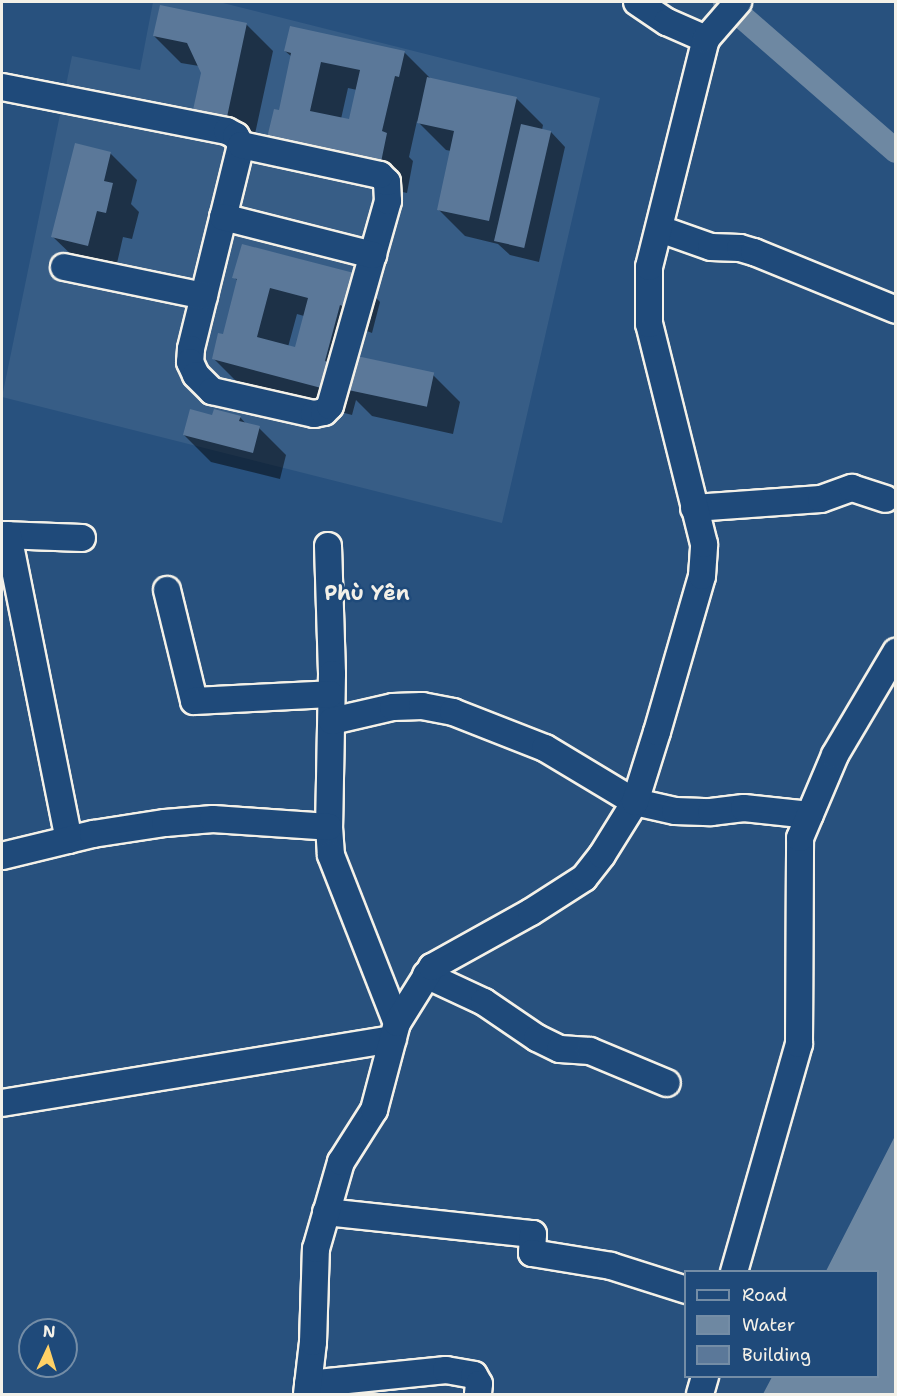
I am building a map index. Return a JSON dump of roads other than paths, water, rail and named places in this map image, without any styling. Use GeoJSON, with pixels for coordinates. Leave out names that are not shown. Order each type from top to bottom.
{"type":"FeatureCollection","features":[{"type":"Feature","properties":{"kind":"street"},"geometry":{"type":"LineString","coordinates":[[637,2],[667,22],[706,39]]}},
{"type":"Feature","properties":{"kind":"street"},"geometry":{"type":"LineString","coordinates":[[478,1395],[479,1384],[474,1375],[446,1370],[308,1389],[313,1342],[316,1249],[340,1162],[374,1110],[395,1031],[426,975],[432,967],[454,953],[531,912],[584,878],[602,855],[635,802],[702,576],[704,544],[650,324],[649,267],[706,39],[738,2]]}},
{"type":"Feature","properties":{"kind":"street"},"geometry":{"type":"LineString","coordinates":[[2,87],[228,130],[236,136],[241,145],[191,349],[190,362],[203,384],[212,391],[314,414],[324,412],[330,406],[388,201],[388,188],[384,177],[241,145]]}},
{"type":"Feature","properties":{"kind":"street"},"geometry":{"type":"LineString","coordinates":[[223,217],[373,255]]}},
{"type":"Feature","properties":{"kind":"street"},"geometry":{"type":"LineString","coordinates":[[660,229],[711,247],[740,248],[754,252],[896,310]]}},
{"type":"Feature","properties":{"kind":"street"},"geometry":{"type":"LineString","coordinates":[[64,267],[204,296]]}},
{"type":"Feature","properties":{"kind":"street"},"geometry":{"type":"LineString","coordinates":[[694,508],[821,498],[852,488],[885,499]]}},
{"type":"Feature","properties":{"kind":"street"},"geometry":{"type":"LineString","coordinates":[[69,840],[5,535],[82,538]]}},
{"type":"Feature","properties":{"kind":"street"},"geometry":{"type":"LineString","coordinates":[[328,546],[332,721],[329,827],[331,855],[395,1031]]}},
{"type":"Feature","properties":{"kind":"street"},"geometry":{"type":"LineString","coordinates":[[167,590],[194,700],[330,694]]}},
{"type":"Feature","properties":{"kind":"street"},"geometry":{"type":"LineString","coordinates":[[735,1270],[799,1044],[800,838],[836,755],[896,652]]}},
{"type":"Feature","properties":{"kind":"street"},"geometry":{"type":"LineString","coordinates":[[332,721],[393,707],[423,706],[453,712],[545,748],[635,802],[675,811],[711,812],[744,808],[810,815]]}},
{"type":"Feature","properties":{"kind":"street"},"geometry":{"type":"LineString","coordinates":[[2,856],[69,840],[165,823],[213,819],[329,827]]}},
{"type":"Feature","properties":{"kind":"street"},"geometry":{"type":"LineString","coordinates":[[426,975],[484,1002],[537,1038],[560,1049],[590,1051],[667,1083]]}},
{"type":"Feature","properties":{"kind":"street"},"geometry":{"type":"LineString","coordinates":[[2,1103],[395,1031]]}},
{"type":"Feature","properties":{"kind":"street"},"geometry":{"type":"LineString","coordinates":[[326,1212],[533,1234],[532,1252],[611,1266],[684,1289]]}},
{"type":"Feature","properties":{"kind":"street"},"geometry":{"type":"LineString","coordinates":[[700,1395],[705,1378]]}},
{"type":"Feature","properties":{"kind":"water"},"geometry":{"type":"Polygon","coordinates":[[[895,1136],[895,1394],[763,1394],[771,1378],[879,1378],[879,1270],[827,1270],[895,1136]]]}},
{"type":"Feature","properties":{"kind":"waterway"},"geometry":{"type":"LineString","coordinates":[[725,2],[896,151]]}},
{"type":"Feature","properties":{"kind":"district","name":"Phù Yên"},"geometry":{"type":"Point","coordinates":[367,593]}}]}
